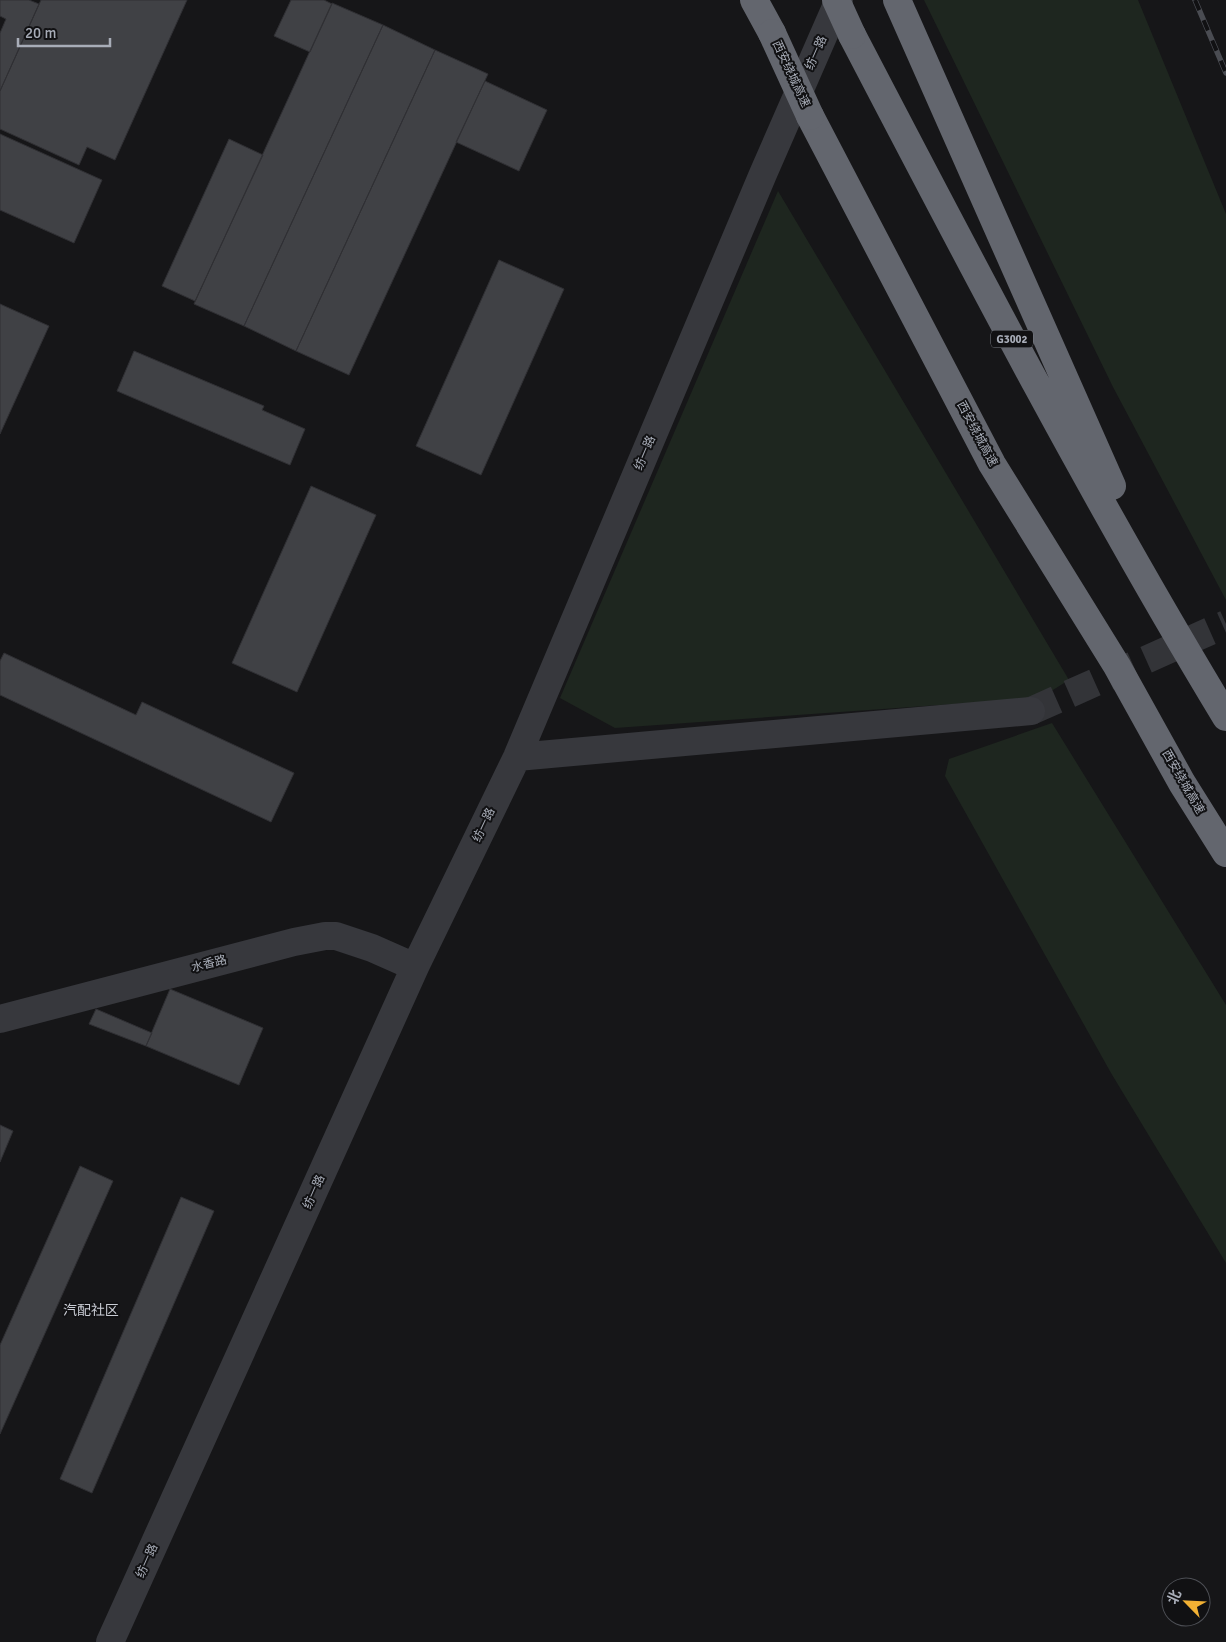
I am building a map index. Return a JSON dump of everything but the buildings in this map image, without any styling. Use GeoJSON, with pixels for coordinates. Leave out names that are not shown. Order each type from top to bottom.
{"type":"FeatureCollection","features":[{"type":"Feature","properties":{"kind":"highway","name":"西安绕城高速"},"geometry":{"type":"LineString","coordinates":[[754,0],[772,33],[810,116],[992,464],[1117,666],[1182,783],[1226,853]]}},
{"type":"Feature","properties":{"kind":"highway","name":"G3002"},"geometry":{"type":"LineString","coordinates":[[838,0],[852,35],[1012,340],[1178,639],[1226,717]]}},
{"type":"Feature","properties":{"kind":"highway"},"geometry":{"type":"LineString","coordinates":[[897,0],[1178,639]]}},
{"type":"Feature","properties":{"kind":"street","name":"纺一路"},"geometry":{"type":"LineString","coordinates":[[110,1642],[415,967],[516,757],[838,0]]}},
{"type":"Feature","properties":{"kind":"street"},"geometry":{"type":"LineString","coordinates":[[516,757],[1031,711]]}},
{"type":"Feature","properties":{"kind":"street","name":"水香路"},"geometry":{"type":"LineString","coordinates":[[0,1019],[294,942],[326,936],[351,940],[415,967]]}},
{"type":"Feature","properties":{"kind":"shaded area"},"geometry":{"type":"Polygon","coordinates":[[[924,0],[1138,0],[1226,214],[1226,600],[1113,387],[924,0]]]}},
{"type":"Feature","properties":{"kind":"shaded area"},"geometry":{"type":"Polygon","coordinates":[[[778,191],[1069,680],[1040,698],[615,728],[560,698],[778,191]]]}},
{"type":"Feature","properties":{"kind":"shaded area"},"geometry":{"type":"Polygon","coordinates":[[[1052,723],[1226,1005],[1226,1263],[1111,1073],[945,776],[949,759],[1052,723]]]}},
{"type":"Feature","properties":{"kind":"tunnel"},"geometry":{"type":"LineString","coordinates":[[1031,711],[1226,624]]}},
{"type":"Feature","properties":{"kind":"railway"},"geometry":{"type":"LineString","coordinates":[[1195,0],[1226,73]]}},
{"type":"Feature","properties":{"kind":"district","name":"汽配社区"},"geometry":{"type":"Point","coordinates":[91,1310]}}]}
